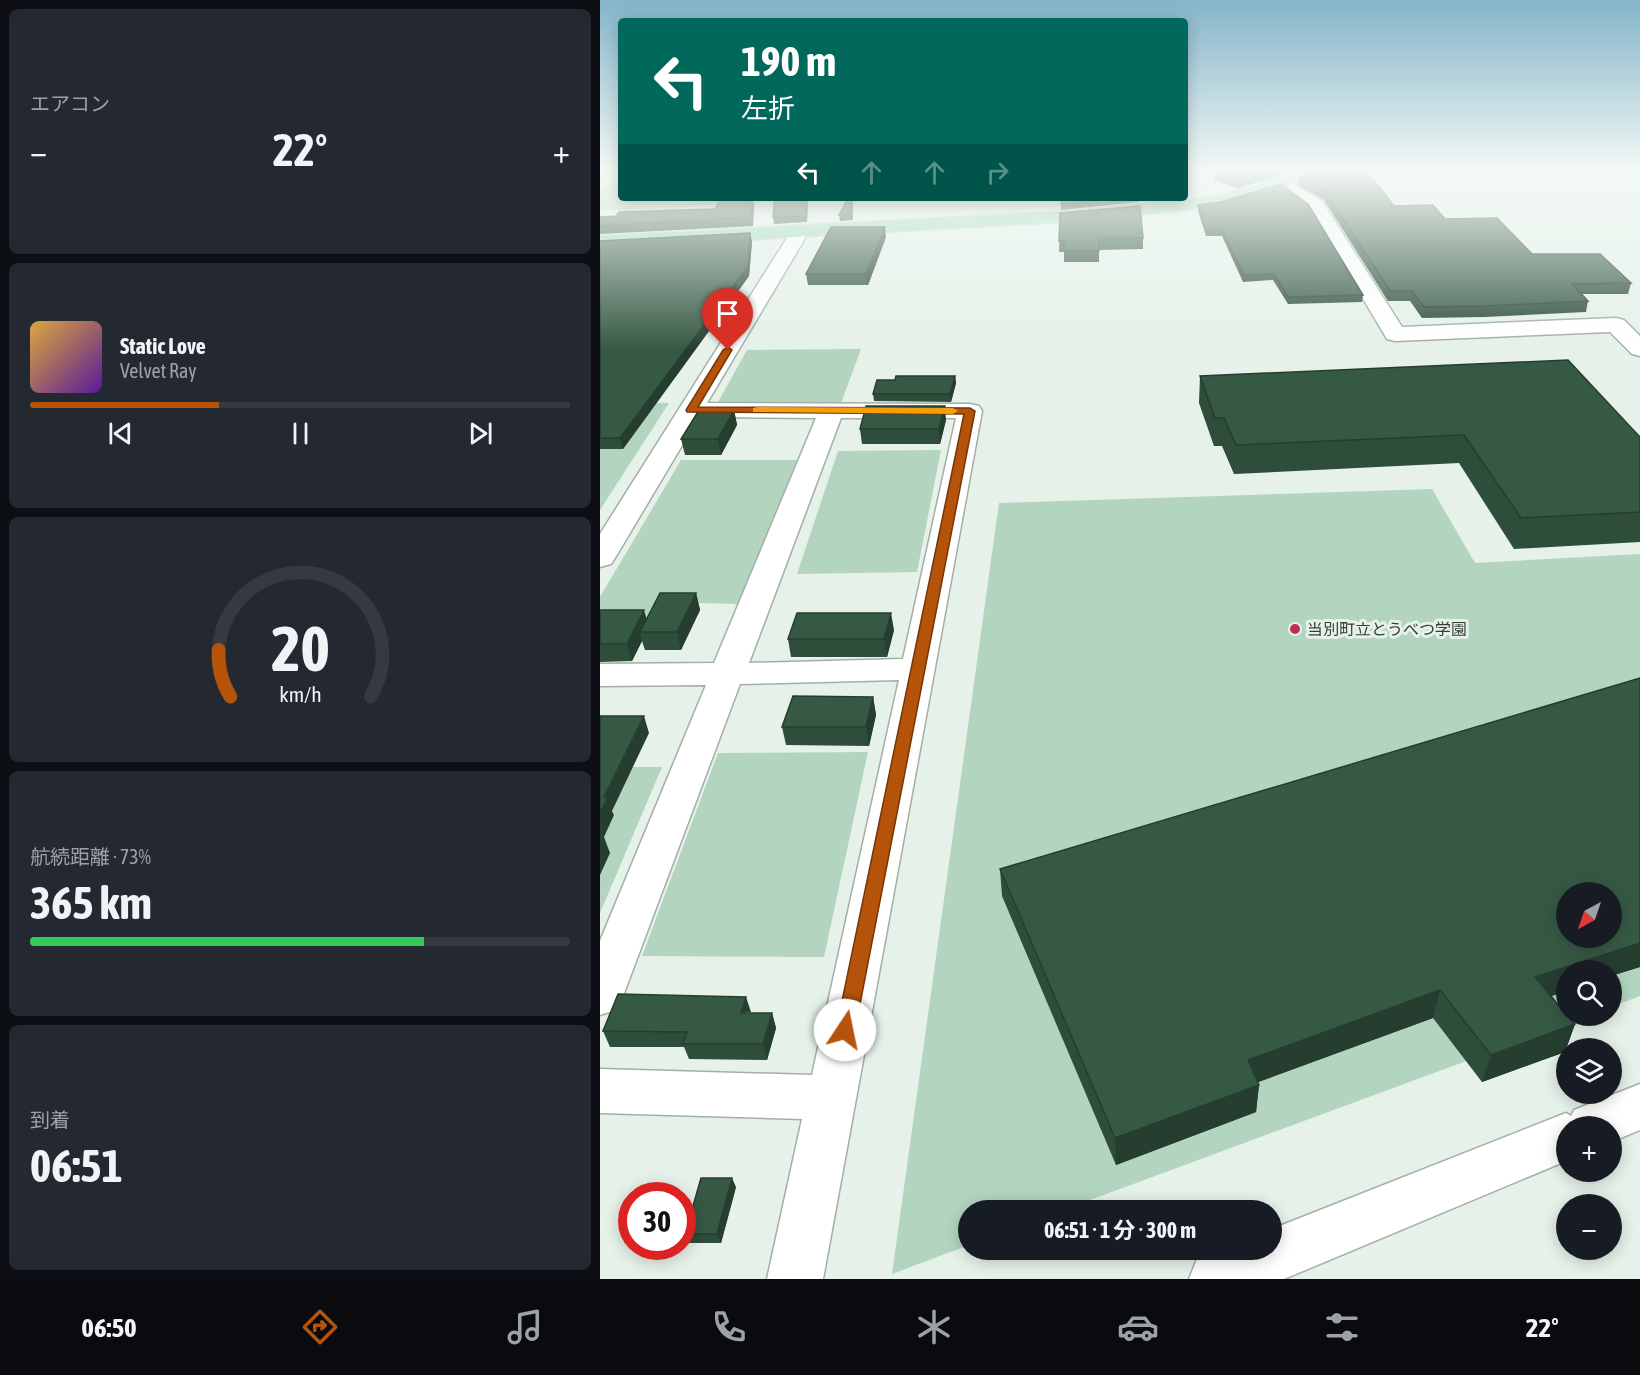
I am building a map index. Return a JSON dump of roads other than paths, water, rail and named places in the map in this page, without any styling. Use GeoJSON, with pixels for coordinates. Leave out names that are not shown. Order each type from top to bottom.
{"type":"FeatureCollection","features":[{"type":"Feature","properties":{"kind":"main road"},"geometry":{"type":"LineString","coordinates":[[600,242],[807,230]]}},
{"type":"Feature","properties":{"kind":"street"},"geometry":{"type":"LineString","coordinates":[[600,558],[801,230]]}},
{"type":"Feature","properties":{"kind":"street"},"geometry":{"type":"LineString","coordinates":[[1332,230],[1395,334],[1616,325],[1640,349]]}},
{"type":"Feature","properties":{"kind":"street"},"geometry":{"type":"LineString","coordinates":[[691,410],[970,411],[795,1279]]}},
{"type":"Feature","properties":{"kind":"street"},"geometry":{"type":"LineString","coordinates":[[600,996],[831,411]]}},
{"type":"Feature","properties":{"kind":"street"},"geometry":{"type":"LineString","coordinates":[[600,675],[919,669]]}},
{"type":"Feature","properties":{"kind":"street"},"geometry":{"type":"LineString","coordinates":[[600,1092],[831,1098]]}},
{"type":"Feature","properties":{"kind":"street"},"geometry":{"type":"LineString","coordinates":[[1617,1116],[1640,1107]]}},
{"type":"Feature","properties":{"kind":"street"},"geometry":{"type":"LineString","coordinates":[[1216,1279],[1556,1141]]}},
{"type":"Feature","properties":{"kind":"place","name":"当別町立とうべつ学園"},"geometry":{"type":"Point","coordinates":[1295,629]}}]}
